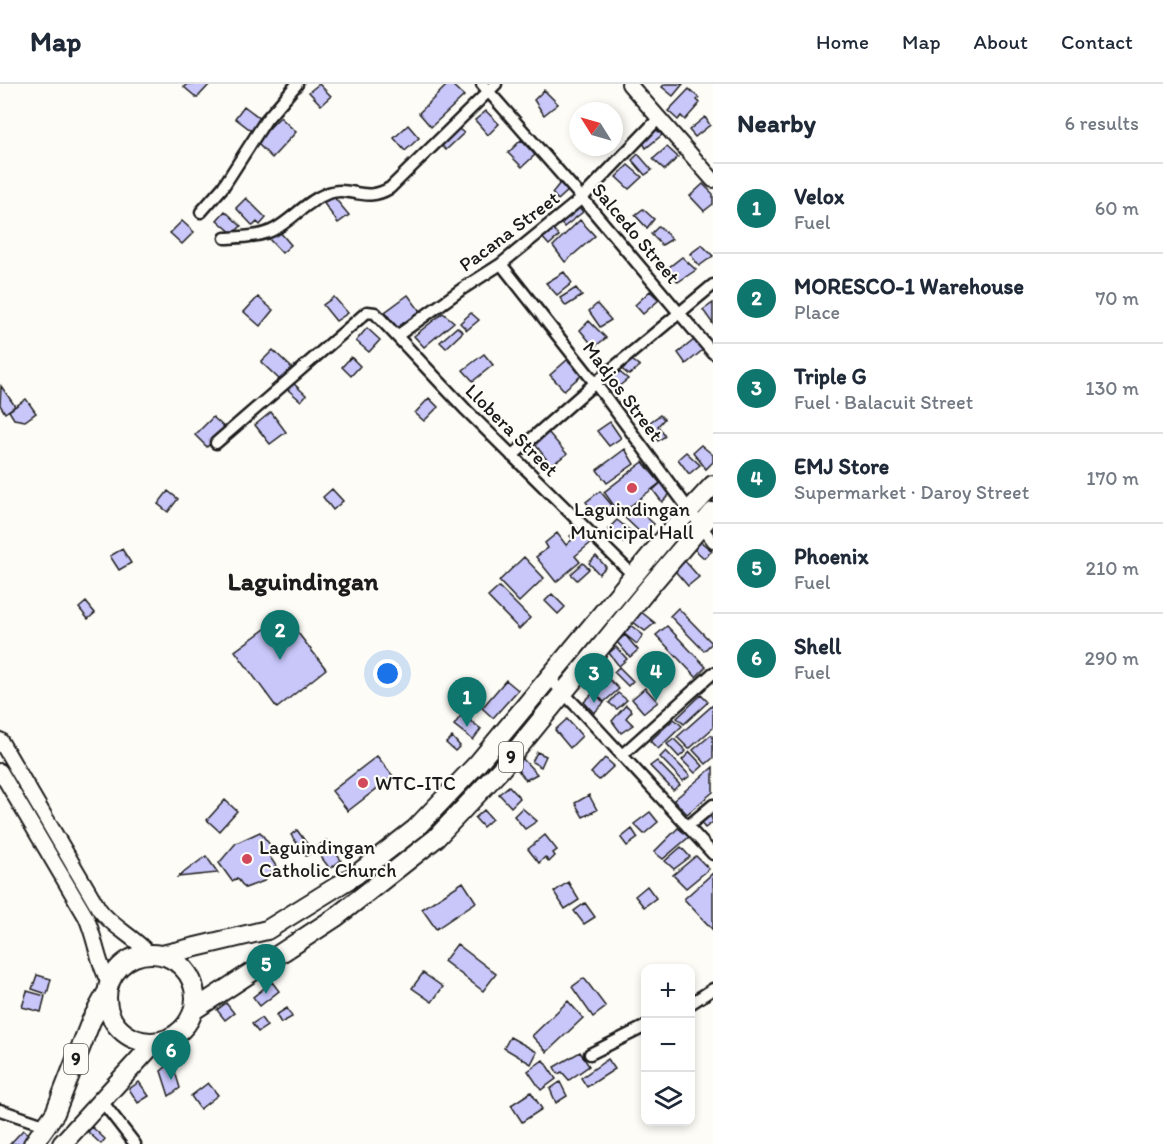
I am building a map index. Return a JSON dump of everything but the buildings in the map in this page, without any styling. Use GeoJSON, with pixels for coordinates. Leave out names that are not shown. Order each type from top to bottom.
{"type":"FeatureCollection","features":[{"type":"Feature","properties":{"kind":"highway","name":"9"},"geometry":{"type":"LineString","coordinates":[[33,1144],[47,1126],[63,1095],[91,1020],[121,965],[139,955],[155,954],[267,930],[327,894],[375,861],[431,814],[478,763],[713,485]]}},
{"type":"Feature","properties":{"kind":"highway","name":"9"},"geometry":{"type":"LineString","coordinates":[[62,1144],[154,1043],[173,1036],[182,1029],[194,1010],[336,917],[436,838],[501,769],[713,512]]}},
{"type":"Feature","properties":{"kind":"highway"},"geometry":{"type":"LineString","coordinates":[[155,954],[182,966],[189,976],[194,986],[194,1010]]}},
{"type":"Feature","properties":{"kind":"highway"},"geometry":{"type":"LineString","coordinates":[[108,987],[108,1012],[118,1029],[134,1040],[154,1043]]}},
{"type":"Feature","properties":{"kind":"main road"},"geometry":{"type":"LineString","coordinates":[[629,84],[713,180]]}},
{"type":"Feature","properties":{"kind":"main road"},"geometry":{"type":"LineString","coordinates":[[0,740],[99,909],[112,924],[155,954]]}},
{"type":"Feature","properties":{"kind":"main road"},"geometry":{"type":"LineString","coordinates":[[0,771],[86,917],[94,936],[108,987]]}},
{"type":"Feature","properties":{"kind":"street"},"geometry":{"type":"LineString","coordinates":[[201,212],[223,187],[266,120],[297,84]]}},
{"type":"Feature","properties":{"kind":"street"},"geometry":{"type":"LineString","coordinates":[[225,238],[264,234],[276,229],[326,194],[337,191],[369,196],[380,194],[390,188],[489,87]]}},
{"type":"Feature","properties":{"kind":"street","name":"Salcedo Street"},"geometry":{"type":"LineString","coordinates":[[489,87],[713,353]]}},
{"type":"Feature","properties":{"kind":"street","name":"Pacana Street"},"geometry":{"type":"LineString","coordinates":[[397,336],[501,264],[582,198],[659,118]]}},
{"type":"Feature","properties":{"kind":"street","name":"Madjos Street"},"geometry":{"type":"LineString","coordinates":[[501,264],[595,383],[713,542]]}},
{"type":"Feature","properties":{"kind":"street"},"geometry":{"type":"LineString","coordinates":[[512,456],[595,383],[713,285]]}},
{"type":"Feature","properties":{"kind":"street","name":"Llobera Street"},"geometry":{"type":"LineString","coordinates":[[216,443],[367,312],[375,313],[425,368],[634,576]]}},
{"type":"Feature","properties":{"kind":"street"},"geometry":{"type":"LineString","coordinates":[[622,755],[713,673]]}},
{"type":"Feature","properties":{"kind":"street"},"geometry":{"type":"LineString","coordinates":[[549,678],[713,854]]}},
{"type":"Feature","properties":{"kind":"street"},"geometry":{"type":"LineString","coordinates":[[688,826],[713,805]]}},
{"type":"Feature","properties":{"kind":"street"},"geometry":{"type":"LineString","coordinates":[[695,1001],[713,989]]}},
{"type":"Feature","properties":{"kind":"street"},"geometry":{"type":"LineString","coordinates":[[590,1054],[641,1028]]}},
{"type":"Feature","properties":{"kind":"street"},"geometry":{"type":"LineString","coordinates":[[101,1100],[135,1144]]}},
{"type":"Feature","properties":{"kind":"street"},"geometry":{"type":"LineString","coordinates":[[0,1110],[47,1126]]}},
{"type":"Feature","properties":{"kind":"place","name":"Laguindingan Municipal Hall"},"geometry":{"type":"Point","coordinates":[632,488]}},
{"type":"Feature","properties":{"kind":"place","name":"MORESCO-1 Warehouse"},"geometry":{"type":"Point","coordinates":[280,660]}},
{"type":"Feature","properties":{"kind":"place","name":"EMJ Store"},"geometry":{"type":"Point","coordinates":[656,701]}},
{"type":"Feature","properties":{"kind":"place","name":"Triple G"},"geometry":{"type":"Point","coordinates":[594,703]}},
{"type":"Feature","properties":{"kind":"place","name":"Velox"},"geometry":{"type":"Point","coordinates":[467,727]}},
{"type":"Feature","properties":{"kind":"place","name":"WTC-ITC"},"geometry":{"type":"Point","coordinates":[363,783]}},
{"type":"Feature","properties":{"kind":"place","name":"Laguindingan Catholic Church"},"geometry":{"type":"Point","coordinates":[247,859]}},
{"type":"Feature","properties":{"kind":"place","name":"Phoenix"},"geometry":{"type":"Point","coordinates":[266,994]}},
{"type":"Feature","properties":{"kind":"place","name":"Shell"},"geometry":{"type":"Point","coordinates":[171,1080]}},
{"type":"Feature","properties":{"kind":"district","name":"Laguindingan"},"geometry":{"type":"Point","coordinates":[303,581]}}]}
